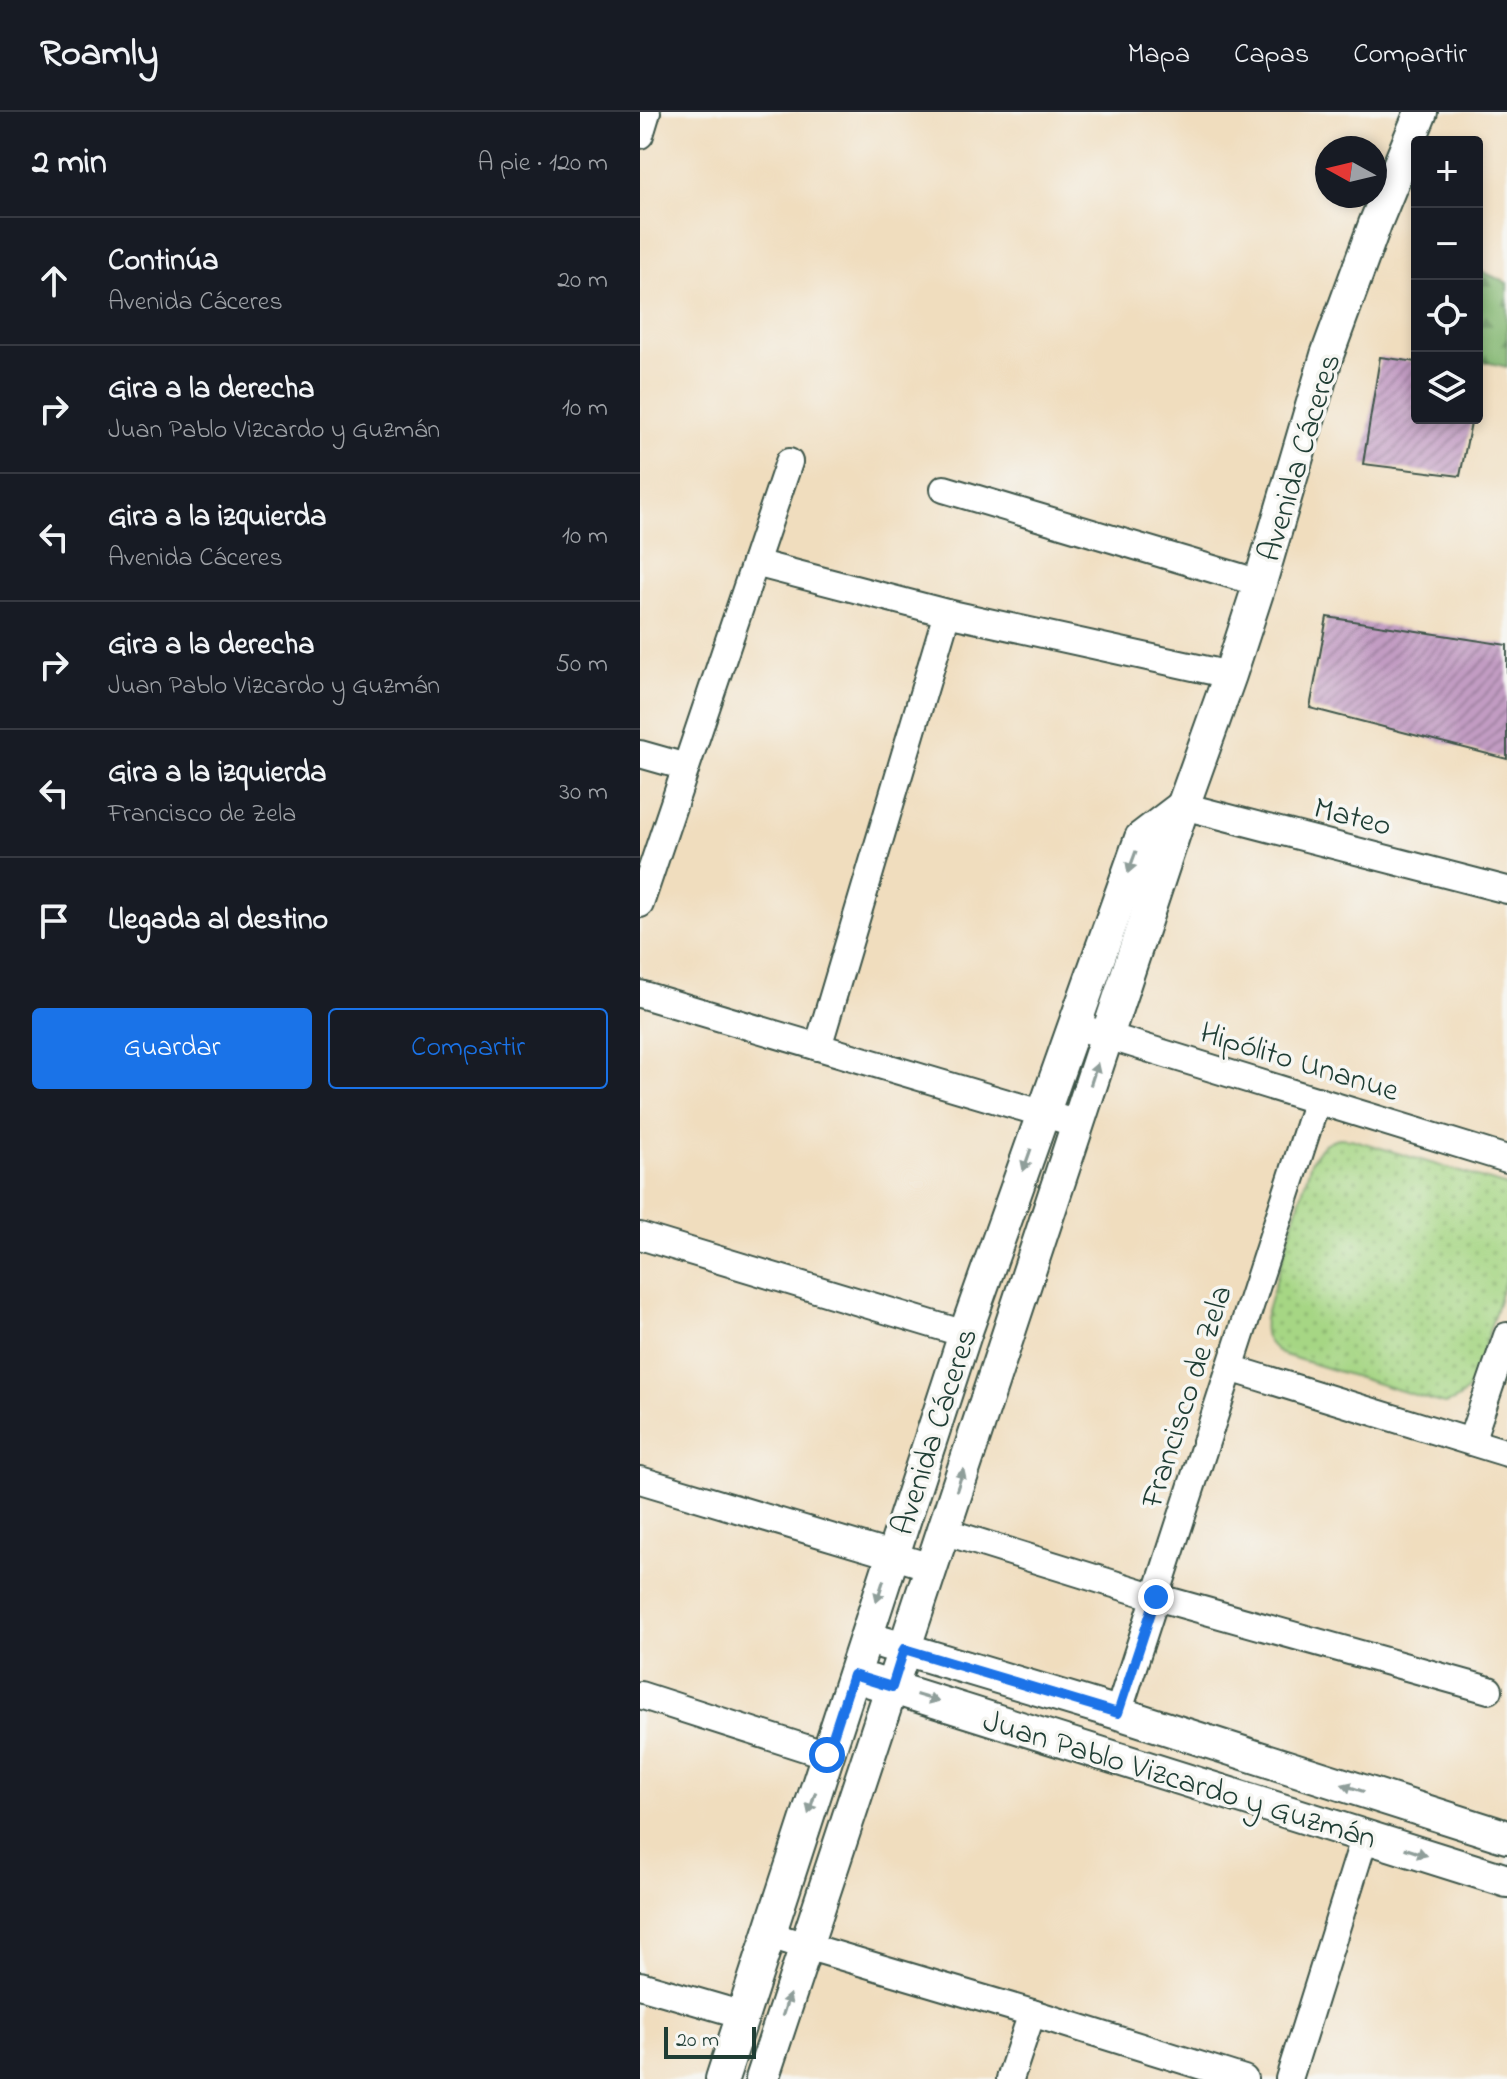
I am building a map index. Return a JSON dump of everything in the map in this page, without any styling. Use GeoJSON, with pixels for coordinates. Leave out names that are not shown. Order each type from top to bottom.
{"type":"FeatureCollection","features":[{"type":"Feature","properties":{"kind":"street"},"geometry":{"type":"LineString","coordinates":[[640,135],[647,112]]}},
{"type":"Feature","properties":{"kind":"street","name":"Avenida Cáceres"},"geometry":{"type":"LineString","coordinates":[[762,2079],[1183,806],[1230,675],[1327,355],[1375,224],[1421,112]]}},
{"type":"Feature","properties":{"kind":"street"},"geometry":{"type":"LineString","coordinates":[[640,904],[789,462]]}},
{"type":"Feature","properties":{"kind":"street"},"geometry":{"type":"LineString","coordinates":[[944,489],[1260,583]]}},
{"type":"Feature","properties":{"kind":"street"},"geometry":{"type":"LineString","coordinates":[[755,563],[947,613],[1230,675]]}},
{"type":"Feature","properties":{"kind":"street"},"geometry":{"type":"LineString","coordinates":[[818,1047],[947,613]]}},
{"type":"Feature","properties":{"kind":"street"},"geometry":{"type":"LineString","coordinates":[[640,754],[686,767]]}},
{"type":"Feature","properties":{"kind":"street","name":"Avenida Cáceres"},"geometry":{"type":"LineString","coordinates":[[722,2079],[965,1334],[1141,838],[1183,806]]}},
{"type":"Feature","properties":{"kind":"street","name":"Mateo"},"geometry":{"type":"LineString","coordinates":[[1183,806],[1507,890]]}},
{"type":"Feature","properties":{"kind":"street"},"geometry":{"type":"LineString","coordinates":[[640,994],[1078,1124]]}},
{"type":"Feature","properties":{"kind":"street","name":"Hipólito Unanue"},"geometry":{"type":"LineString","coordinates":[[1073,1026],[1507,1159]]}},
{"type":"Feature","properties":{"kind":"street","name":"Francisco de Zela"},"geometry":{"type":"LineString","coordinates":[[1118,1713],[1317,1100]]}},
{"type":"Feature","properties":{"kind":"street"},"geometry":{"type":"LineString","coordinates":[[640,1236],[965,1334]]}},
{"type":"Feature","properties":{"kind":"street"},"geometry":{"type":"LineString","coordinates":[[1471,1441],[1507,1336]]}},
{"type":"Feature","properties":{"kind":"street"},"geometry":{"type":"LineString","coordinates":[[1230,1368],[1507,1453]]}},
{"type":"Feature","properties":{"kind":"street"},"geometry":{"type":"LineString","coordinates":[[640,1480],[931,1567]]}},
{"type":"Feature","properties":{"kind":"street"},"geometry":{"type":"LineString","coordinates":[[943,1531],[1156,1597],[1489,1690]]}},
{"type":"Feature","properties":{"kind":"street","name":"Juan Pablo Vizcardo y Guzmán"},"geometry":{"type":"LineString","coordinates":[[865,1637],[1118,1713],[1507,1837]]}},
{"type":"Feature","properties":{"kind":"street","name":"Juan Pablo Vizcardo y Guzmán"},"geometry":{"type":"LineString","coordinates":[[853,1675],[1507,1881]]}},
{"type":"Feature","properties":{"kind":"street"},"geometry":{"type":"LineString","coordinates":[[640,1695],[827,1755]]}},
{"type":"Feature","properties":{"kind":"street"},"geometry":{"type":"LineString","coordinates":[[1289,2079],[1365,1836]]}},
{"type":"Feature","properties":{"kind":"street"},"geometry":{"type":"LineString","coordinates":[[769,1935],[1244,2079]]}},
{"type":"Feature","properties":{"kind":"street"},"geometry":{"type":"LineString","coordinates":[[640,1985],[743,2015]]}},
{"type":"Feature","properties":{"kind":"street"},"geometry":{"type":"LineString","coordinates":[[1010,2079],[1032,2013]]}},
{"type":"Feature","properties":{"kind":"green space"},"geometry":{"type":"Polygon","coordinates":[[[1483,272],[1507,283],[1507,367],[1483,361],[1483,272]]]}},
{"type":"Feature","properties":{"kind":"green space"},"geometry":{"type":"Polygon","coordinates":[[[1339,1138],[1507,1186],[1507,1274],[1473,1383],[1453,1401],[1444,1404],[1281,1354],[1267,1339],[1265,1318],[1311,1162],[1322,1146],[1339,1138]]]}},
{"type":"Feature","properties":{"kind":"building"},"geometry":{"type":"Polygon","coordinates":[[[1380,357],[1411,361],[1411,424],[1471,424],[1460,476],[1363,464],[1380,357]]]}},
{"type":"Feature","properties":{"kind":"building"},"geometry":{"type":"Polygon","coordinates":[[[1327,617],[1507,645],[1507,759],[1310,708],[1327,617]]]}},
{"type":"Feature","properties":{"kind":"route"},"geometry":{"type":"LineString","coordinates":[[827,1755],[853,1675],[892,1687],[904,1649],[1118,1713],[1156,1597]]}}]}
